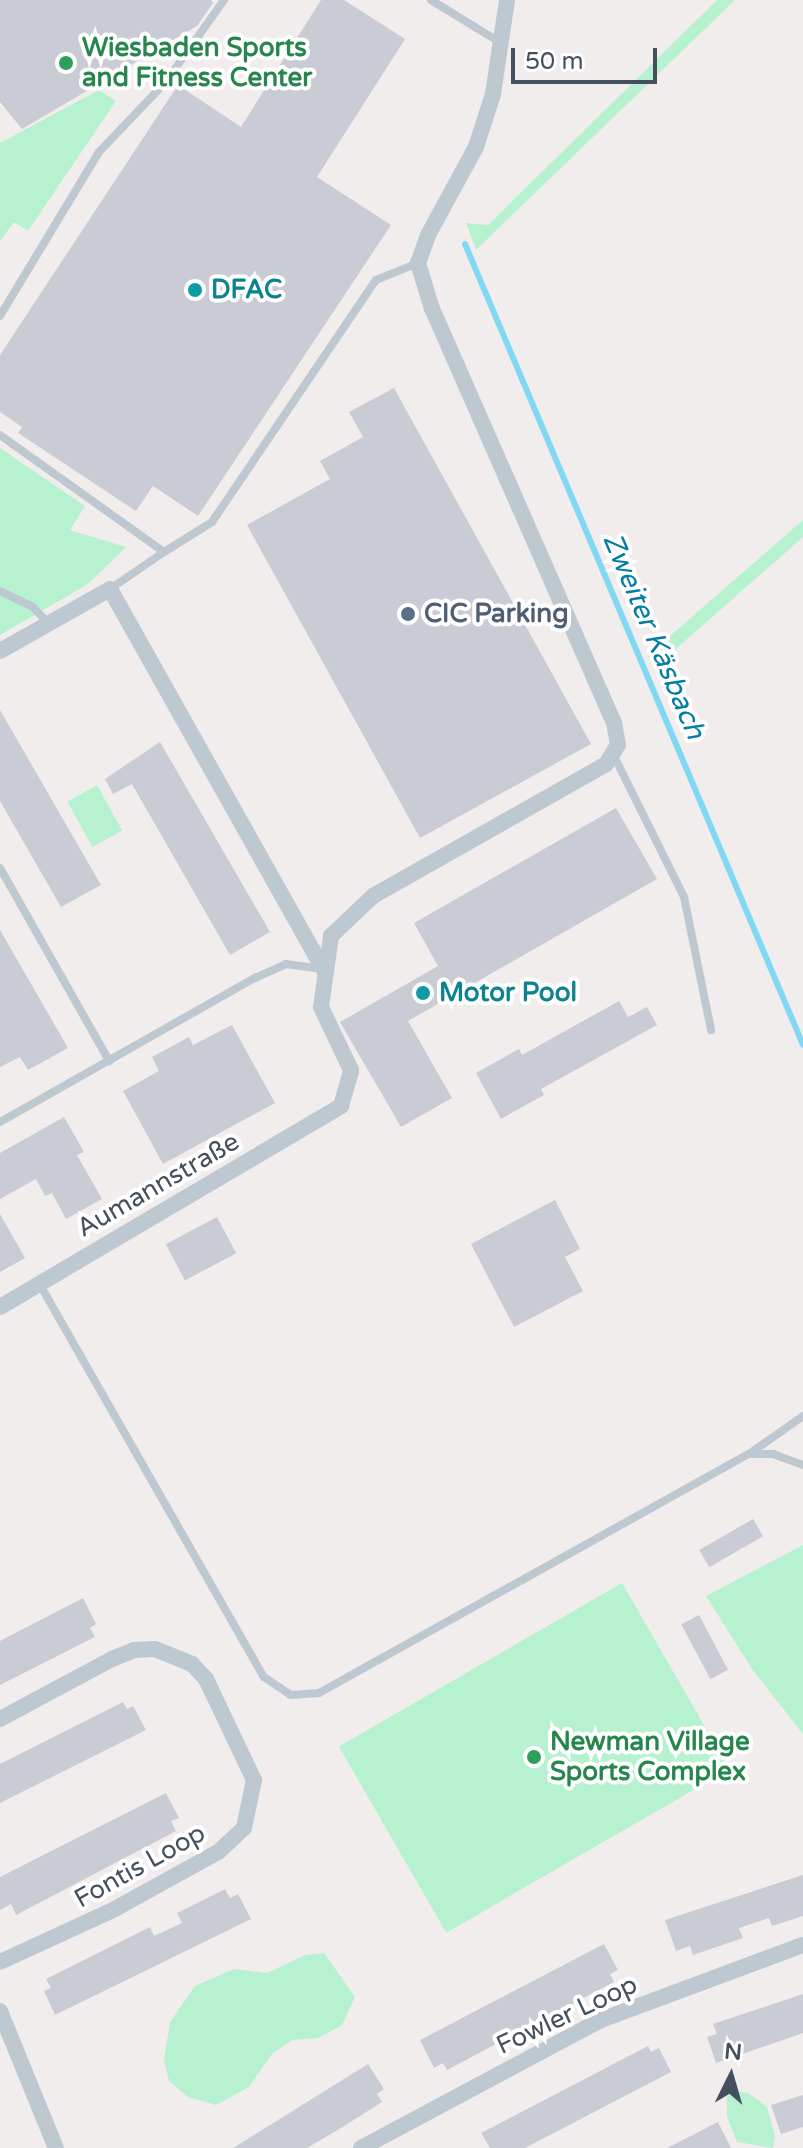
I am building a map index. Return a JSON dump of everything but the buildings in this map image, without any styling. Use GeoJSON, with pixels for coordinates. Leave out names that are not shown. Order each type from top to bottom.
{"type":"FeatureCollection","features":[{"type":"Feature","properties":{"kind":"street"},"geometry":{"type":"LineString","coordinates":[[323,969],[331,936],[373,896],[606,764],[618,745],[614,723],[432,309],[418,263],[428,235],[476,147],[493,94],[507,0]]}},
{"type":"Feature","properties":{"kind":"street"},"geometry":{"type":"LineString","coordinates":[[0,651],[110,589],[323,969]]}},
{"type":"Feature","properties":{"kind":"street","name":"Aumannstraße"},"geometry":{"type":"LineString","coordinates":[[0,1307],[341,1106],[351,1070],[321,1007],[323,969]]}},
{"type":"Feature","properties":{"kind":"street","name":"Fontis Loop"},"geometry":{"type":"LineString","coordinates":[[0,1719],[112,1659],[134,1650],[155,1649],[192,1664],[206,1679],[254,1780],[244,1828],[218,1852],[113,1910],[0,1962]]}},
{"type":"Feature","properties":{"kind":"street","name":"Fowler Loop"},"geometry":{"type":"LineString","coordinates":[[361,2148],[601,2020],[803,1945]]}},
{"type":"Feature","properties":{"kind":"street"},"geometry":{"type":"LineString","coordinates":[[0,2011],[56,2148]]}},
{"type":"Feature","properties":{"kind":"lane"},"geometry":{"type":"LineString","coordinates":[[0,316],[99,152],[165,83],[224,0]]}},
{"type":"Feature","properties":{"kind":"lane"},"geometry":{"type":"LineString","coordinates":[[431,0],[501,43]]}},
{"type":"Feature","properties":{"kind":"lane"},"geometry":{"type":"LineString","coordinates":[[110,589],[212,522],[376,280],[418,263]]}},
{"type":"Feature","properties":{"kind":"lane"},"geometry":{"type":"LineString","coordinates":[[0,435],[164,552]]}},
{"type":"Feature","properties":{"kind":"lane"},"geometry":{"type":"LineString","coordinates":[[0,591],[33,607],[49,624]]}},
{"type":"Feature","properties":{"kind":"lane"},"geometry":{"type":"LineString","coordinates":[[613,753],[684,897],[711,1030]]}},
{"type":"Feature","properties":{"kind":"lane"},"geometry":{"type":"LineString","coordinates":[[0,868],[109,1061]]}},
{"type":"Feature","properties":{"kind":"lane"},"geometry":{"type":"LineString","coordinates":[[0,1122],[286,964],[323,969]]}},
{"type":"Feature","properties":{"kind":"lane"},"geometry":{"type":"LineString","coordinates":[[39,1282],[264,1677],[291,1695],[319,1693],[749,1454],[803,1416]]}},
{"type":"Feature","properties":{"kind":"lane"},"geometry":{"type":"LineString","coordinates":[[749,1454],[773,1454],[803,1465]]}},
{"type":"Feature","properties":{"kind":"green space"},"geometry":{"type":"Polygon","coordinates":[[[717,0],[735,0],[476,250],[466,223],[488,225],[717,0]]]}},
{"type":"Feature","properties":{"kind":"green space"},"geometry":{"type":"Polygon","coordinates":[[[99,90],[116,101],[28,231],[14,222],[0,241],[0,143],[99,90]]]}},
{"type":"Feature","properties":{"kind":"green space"},"geometry":{"type":"Polygon","coordinates":[[[0,448],[85,506],[70,530],[126,547],[88,584],[0,635],[0,448]]]}},
{"type":"Feature","properties":{"kind":"green space"},"geometry":{"type":"Polygon","coordinates":[[[803,520],[803,537],[660,663],[647,656],[803,520]]]}},
{"type":"Feature","properties":{"kind":"green space"},"geometry":{"type":"Polygon","coordinates":[[[97,785],[122,830],[92,847],[67,801],[97,785]]]}},
{"type":"Feature","properties":{"kind":"green space","name":"Newman Village Sports Complex"},"geometry":{"type":"Polygon","coordinates":[[[803,1545],[803,1734],[752,1669],[706,1596],[803,1545]]]}},
{"type":"Feature","properties":{"kind":"green space","name":"Newman Village Sports Complex"},"geometry":{"type":"Polygon","coordinates":[[[622,1583],[730,1769],[446,1933],[339,1747],[622,1583]]]}},
{"type":"Feature","properties":{"kind":"green space"},"geometry":{"type":"Polygon","coordinates":[[[324,1953],[355,1997],[342,2025],[318,2038],[292,2040],[272,2054],[249,2087],[216,2105],[188,2097],[169,2081],[164,2060],[170,2022],[195,1986],[234,1969],[267,1973],[305,1955],[324,1953]]]}},
{"type":"Feature","properties":{"kind":"green space"},"geometry":{"type":"Polygon","coordinates":[[[727,2090],[748,2093],[767,2107],[775,2136],[773,2148],[737,2142],[727,2117],[727,2090]]]}},
{"type":"Feature","properties":{"kind":"waterway","name":"Zweiter Käsbach"},"geometry":{"type":"LineString","coordinates":[[465,244],[803,1045]]}},
{"type":"Feature","properties":{"kind":"place","name":"Wiesbaden Sports and Fitness Center"},"geometry":{"type":"Point","coordinates":[66,63]}},
{"type":"Feature","properties":{"kind":"place","name":"DFAC"},"geometry":{"type":"Point","coordinates":[195,290]}},
{"type":"Feature","properties":{"kind":"place","name":"CIC Parking"},"geometry":{"type":"Point","coordinates":[408,614]}},
{"type":"Feature","properties":{"kind":"place","name":"Motor Pool"},"geometry":{"type":"Point","coordinates":[423,993]}},
{"type":"Feature","properties":{"kind":"place","name":"Newman Village Sports Complex"},"geometry":{"type":"Point","coordinates":[534,1757]}}]}
